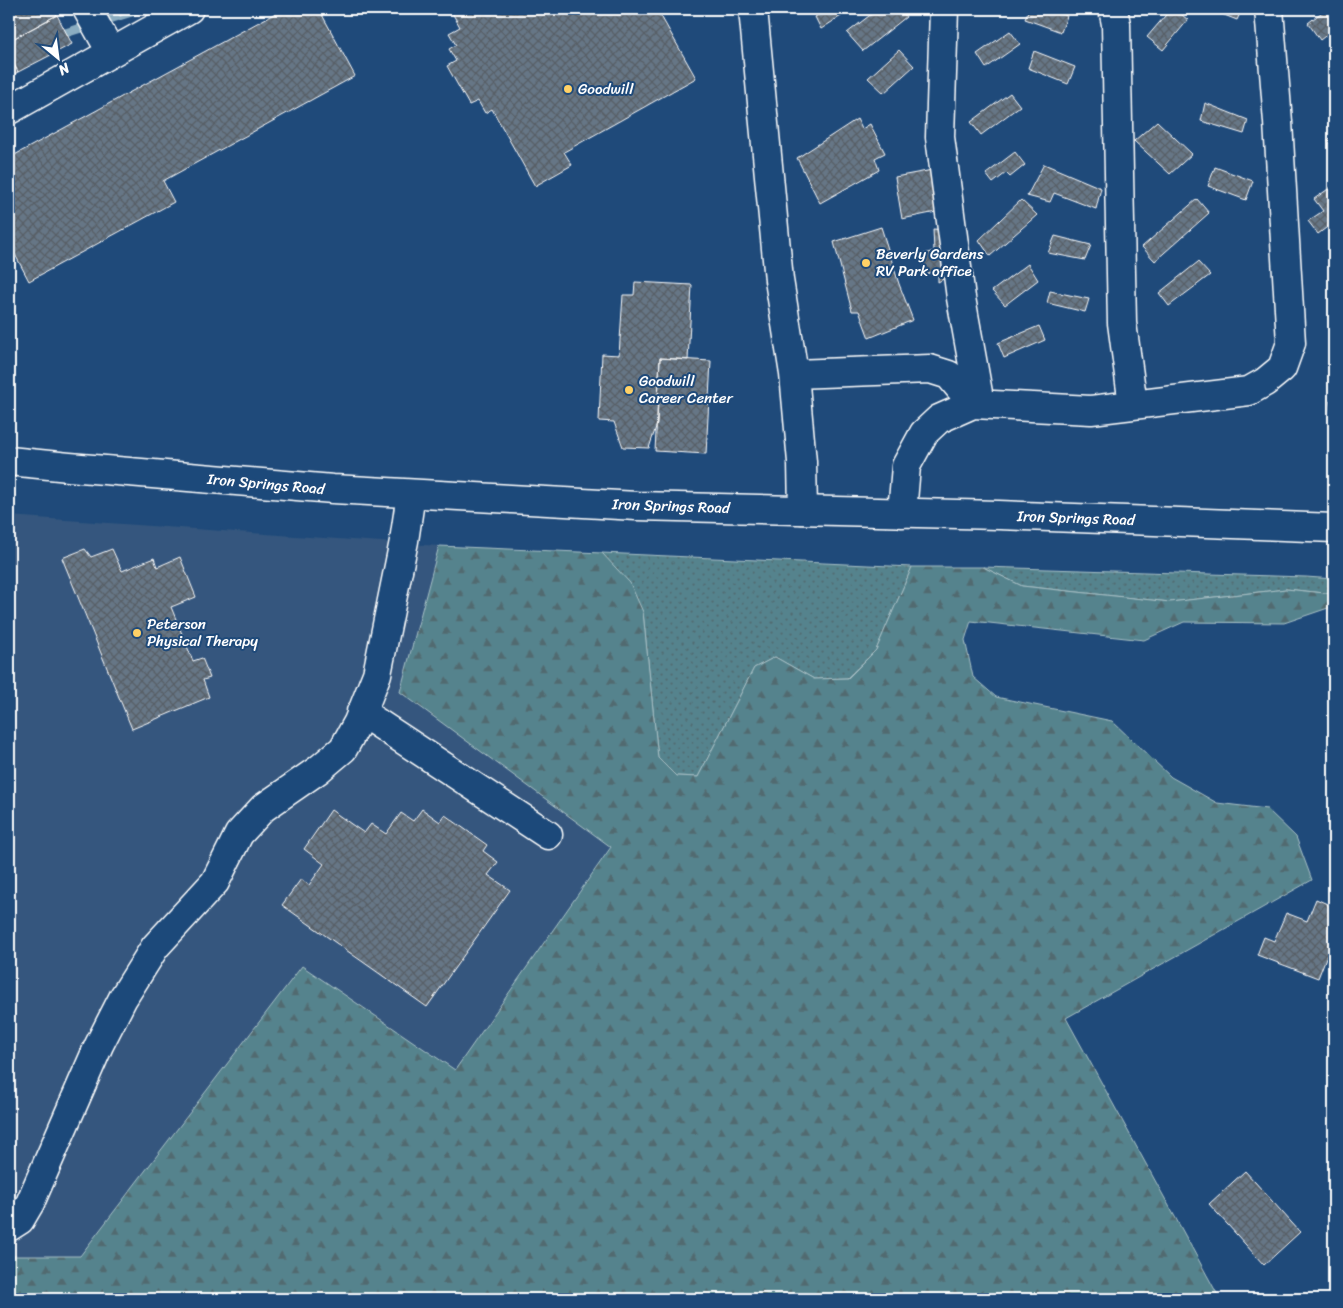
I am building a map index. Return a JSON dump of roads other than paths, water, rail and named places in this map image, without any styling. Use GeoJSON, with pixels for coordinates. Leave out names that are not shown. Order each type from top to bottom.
{"type":"FeatureCollection","features":[{"type":"Feature","properties":{"kind":"main road"},"geometry":{"type":"LineString","coordinates":[[86,9],[111,52]]}},
{"type":"Feature","properties":{"kind":"main road"},"geometry":{"type":"LineString","coordinates":[[9,110],[189,9]]}},
{"type":"Feature","properties":{"kind":"main road"},"geometry":{"type":"LineString","coordinates":[[753,9],[779,280],[794,374],[802,462],[803,510]]}},
{"type":"Feature","properties":{"kind":"main road"},"geometry":{"type":"LineString","coordinates":[[944,9],[940,137],[977,404]]}},
{"type":"Feature","properties":{"kind":"main road"},"geometry":{"type":"LineString","coordinates":[[1113,9],[1116,24],[1122,323],[1133,405]]}},
{"type":"Feature","properties":{"kind":"main road"},"geometry":{"type":"LineString","coordinates":[[902,513],[906,466],[924,433],[939,419],[977,404],[1091,410],[1249,391],[1265,382],[1282,368],[1291,343],[1278,122],[1269,9]]}},
{"type":"Feature","properties":{"kind":"main road"},"geometry":{"type":"LineString","coordinates":[[794,374],[930,369],[949,375],[977,404]]}},
{"type":"Feature","properties":{"kind":"main road","name":"Iron Springs Road"},"geometry":{"type":"LineString","coordinates":[[9,460],[78,468],[323,488],[637,506],[1334,528]]}},
{"type":"Feature","properties":{"kind":"main road"},"geometry":{"type":"LineString","coordinates":[[9,1227],[20,1220],[30,1203],[99,1044],[123,998],[155,947],[215,882],[240,834],[263,808],[318,770],[343,749],[377,674],[404,541],[411,494]]}},
{"type":"Feature","properties":{"kind":"main road"},"geometry":{"type":"LineString","coordinates":[[361,712],[548,835]]}},
{"type":"Feature","properties":{"kind":"waterway"},"geometry":{"type":"LineString","coordinates":[[56,36],[141,9]]}},
{"type":"Feature","properties":{"kind":"place","name":"Goodwill"},"geometry":{"type":"Point","coordinates":[568,89]}},
{"type":"Feature","properties":{"kind":"place","name":"Beverly Gardens RV Park office"},"geometry":{"type":"Point","coordinates":[866,263]}},
{"type":"Feature","properties":{"kind":"place","name":"Goodwill Career Center"},"geometry":{"type":"Point","coordinates":[629,390]}},
{"type":"Feature","properties":{"kind":"place","name":"Peterson Physical Therapy"},"geometry":{"type":"Point","coordinates":[137,633]}}]}
